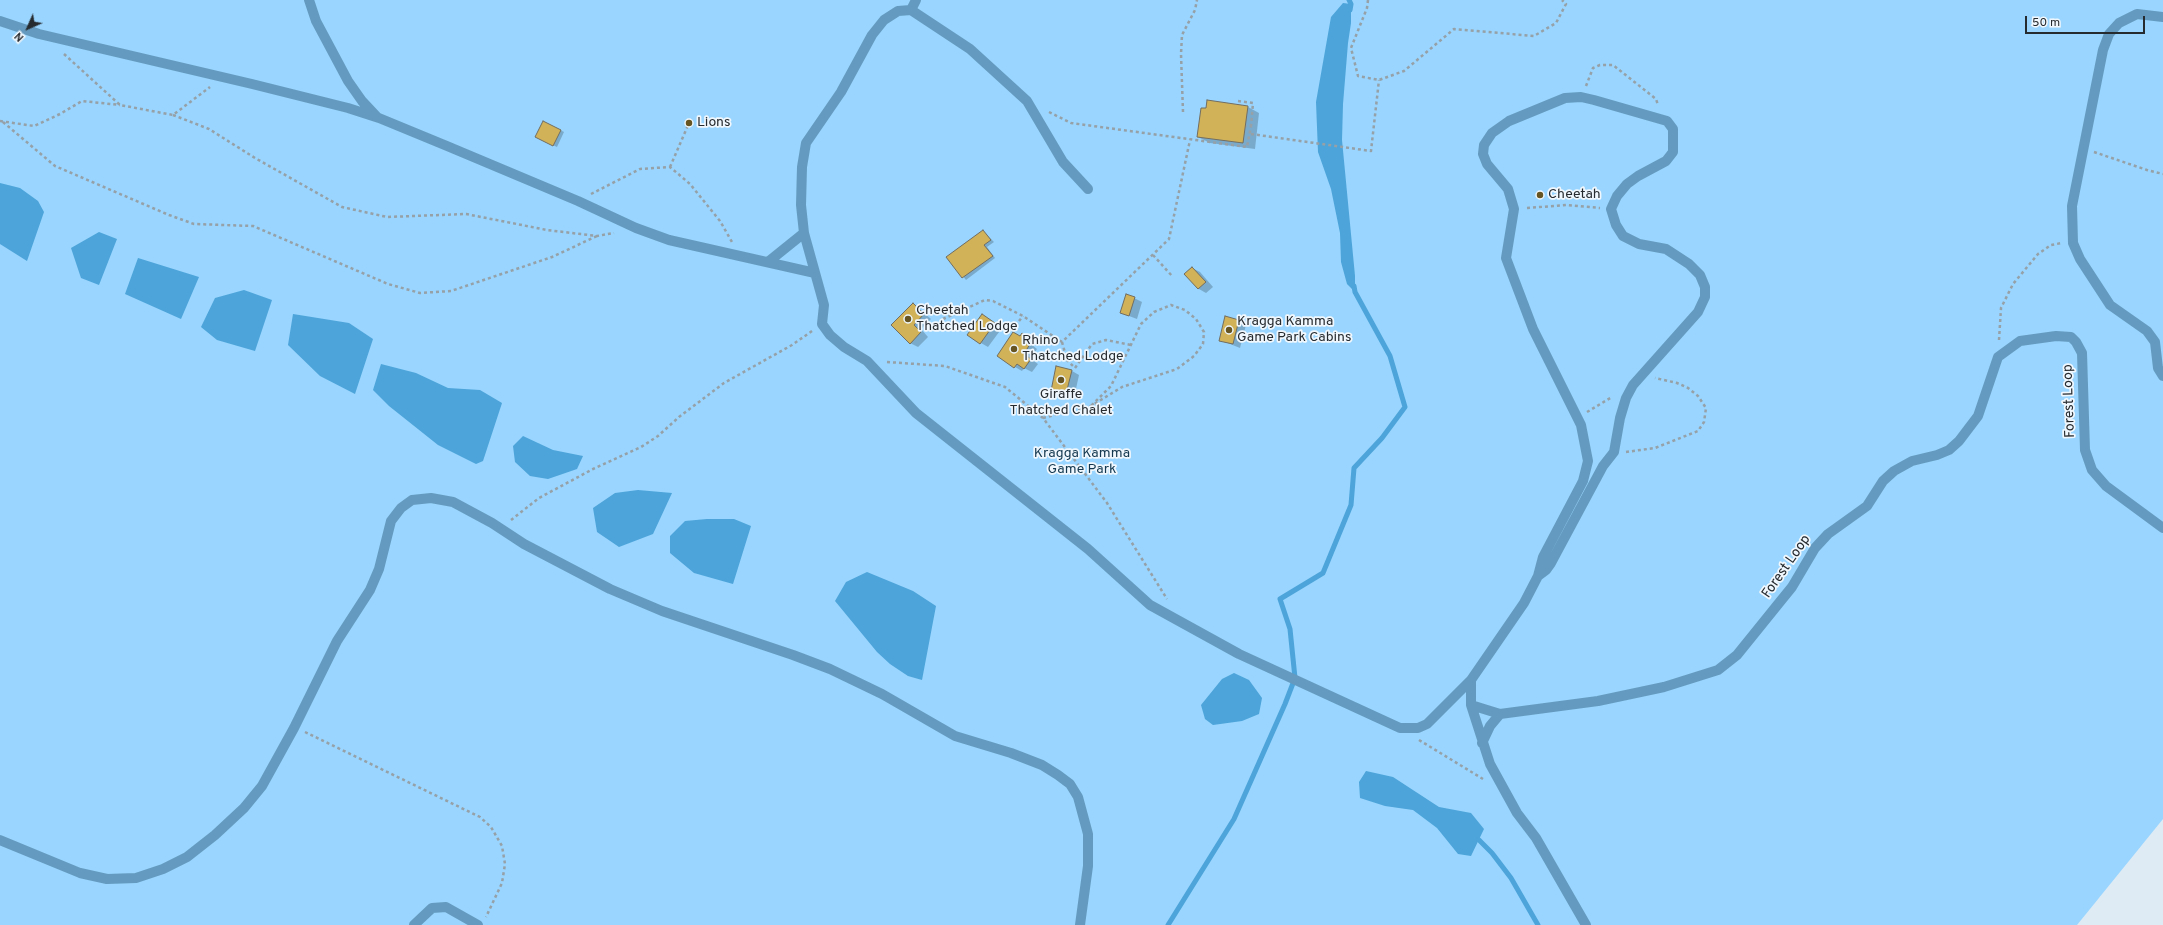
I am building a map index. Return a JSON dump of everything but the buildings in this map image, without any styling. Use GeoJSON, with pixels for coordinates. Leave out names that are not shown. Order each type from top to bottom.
{"type":"FeatureCollection","features":[{"type":"Feature","properties":{"kind":"lane"},"geometry":{"type":"LineString","coordinates":[[309,0],[316,21],[348,81],[362,101],[379,118]]}},
{"type":"Feature","properties":{"kind":"lane"},"geometry":{"type":"LineString","coordinates":[[911,10],[916,0]]}},
{"type":"Feature","properties":{"kind":"lane"},"geometry":{"type":"LineString","coordinates":[[1088,189],[1063,162],[1027,101],[970,49],[911,10],[898,11],[884,20],[872,35],[841,92],[806,143],[802,167],[801,198],[804,233],[824,305],[822,324],[830,335],[844,347],[867,361],[916,413],[1088,549],[1150,604],[1239,654],[1400,728],[1418,728],[1427,724],[1470,680],[1524,603],[1538,576],[1543,557],[1583,481],[1588,461],[1586,439],[1577,416],[1533,329],[1506,258],[1514,209],[1508,189],[1487,164],[1483,154],[1484,145],[1492,133],[1509,121],[1565,98],[1580,97],[1667,121],[1673,129],[1673,152],[1666,161],[1638,176],[1627,184],[1617,196],[1611,209],[1616,225],[1623,236],[1639,244],[1666,249],[1689,264],[1700,275],[1705,286],[1704,298],[1698,312],[1633,385],[1626,398],[1614,452],[1603,466],[1551,563],[1546,570],[1538,576]]}},
{"type":"Feature","properties":{"kind":"lane"},"geometry":{"type":"LineString","coordinates":[[2163,17],[2137,14],[2120,23],[2109,34],[2103,50],[2072,206],[2073,243],[2080,259],[2110,305],[2147,331],[2155,342],[2158,368],[2163,376]]}},
{"type":"Feature","properties":{"kind":"lane"},"geometry":{"type":"LineString","coordinates":[[0,22],[39,34],[348,108],[379,118],[578,201],[636,228],[670,240],[815,273]]}},
{"type":"Feature","properties":{"kind":"lane"},"geometry":{"type":"LineString","coordinates":[[768,262],[804,233]]}},
{"type":"Feature","properties":{"kind":"lane","name":"Forest Loop"},"geometry":{"type":"LineString","coordinates":[[1471,705],[1500,714],[1598,701],[1664,687],[1718,670],[1737,656],[1792,587],[1815,548],[1828,534],[1867,506],[1883,482],[1894,471],[1912,461],[1943,452],[1959,441],[1978,416],[1998,357],[2020,341],[2056,336],[2071,337],[2076,342],[2082,353],[2085,450],[2092,470],[2106,486],[2163,528]]}},
{"type":"Feature","properties":{"kind":"lane"},"geometry":{"type":"LineString","coordinates":[[1588,461],[1603,466]]}},
{"type":"Feature","properties":{"kind":"lane"},"geometry":{"type":"LineString","coordinates":[[0,840],[80,873],[107,879],[136,878],[163,870],[187,857],[215,836],[244,808],[262,786],[294,728],[337,641],[370,590],[379,569],[391,521],[400,508],[412,500],[431,498],[453,502],[537,551],[610,589],[662,611],[830,669],[882,694],[955,736],[1011,752],[1042,765],[1058,775],[1070,784],[1078,797],[1088,834],[1088,866],[1080,925]]}},
{"type":"Feature","properties":{"kind":"lane"},"geometry":{"type":"LineString","coordinates":[[1470,680],[1471,705],[1490,764],[1517,813],[1536,838],[1586,925]]}},
{"type":"Feature","properties":{"kind":"lane"},"geometry":{"type":"LineString","coordinates":[[1482,743],[1490,726],[1500,714]]}},
{"type":"Feature","properties":{"kind":"lane"},"geometry":{"type":"LineString","coordinates":[[414,925],[432,908],[446,907],[482,922]]}},
{"type":"Feature","properties":{"kind":"path"},"geometry":{"type":"LineString","coordinates":[[1183,112],[1181,54],[1182,35],[1195,10],[1197,0]]}},
{"type":"Feature","properties":{"kind":"path"},"geometry":{"type":"LineString","coordinates":[[1368,0],[1367,8],[1351,48],[1358,76],[1379,80],[1404,71],[1454,29],[1534,36],[1556,23],[1566,4],[1562,0]]}},
{"type":"Feature","properties":{"kind":"path"},"geometry":{"type":"LineString","coordinates":[[58,49],[120,105]]}},
{"type":"Feature","properties":{"kind":"path"},"geometry":{"type":"LineString","coordinates":[[1580,97],[1593,68],[1600,65],[1613,65],[1656,99],[1660,111],[1667,121]]}},
{"type":"Feature","properties":{"kind":"path"},"geometry":{"type":"LineString","coordinates":[[173,115],[223,77]]}},
{"type":"Feature","properties":{"kind":"path"},"geometry":{"type":"LineString","coordinates":[[1251,134],[1371,151],[1379,80]]}},
{"type":"Feature","properties":{"kind":"path"},"geometry":{"type":"LineString","coordinates":[[1027,101],[1071,123],[1153,133],[1190,141],[1210,141],[1248,147],[1251,134],[1253,103],[1238,101]]}},
{"type":"Feature","properties":{"kind":"path"},"geometry":{"type":"LineString","coordinates":[[2,122],[34,126],[82,102],[120,105],[173,115],[209,130],[342,207],[387,217],[466,214],[547,230],[598,236]]}},
{"type":"Feature","properties":{"kind":"path"},"geometry":{"type":"LineString","coordinates":[[2,122],[55,166],[169,215],[194,224],[253,226],[388,284],[420,293],[451,291],[552,257],[598,236],[636,228]]}},
{"type":"Feature","properties":{"kind":"path"},"geometry":{"type":"LineString","coordinates":[[670,167],[689,123]]}},
{"type":"Feature","properties":{"kind":"path"},"geometry":{"type":"LineString","coordinates":[[1246,126],[1251,126]]}},
{"type":"Feature","properties":{"kind":"path"},"geometry":{"type":"LineString","coordinates":[[1062,342],[1169,239],[1172,234],[1190,141]]}},
{"type":"Feature","properties":{"kind":"path"},"geometry":{"type":"LineString","coordinates":[[2083,148],[2163,174]]}},
{"type":"Feature","properties":{"kind":"path"},"geometry":{"type":"LineString","coordinates":[[578,201],[640,169],[670,167],[690,184],[720,221],[741,256]]}},
{"type":"Feature","properties":{"kind":"path"},"geometry":{"type":"LineString","coordinates":[[1514,209],[1567,205],[1611,209]]}},
{"type":"Feature","properties":{"kind":"path"},"geometry":{"type":"LineString","coordinates":[[1998,357],[2001,308],[2013,284],[2038,254],[2051,245],[2073,243]]}},
{"type":"Feature","properties":{"kind":"path"},"geometry":{"type":"LineString","coordinates":[[1153,256],[1174,277]]}},
{"type":"Feature","properties":{"kind":"path"},"geometry":{"type":"LineString","coordinates":[[943,319],[984,300],[993,301],[1023,316],[1062,342],[1065,355],[1075,368],[1092,344],[1106,340],[1131,345]]}},
{"type":"Feature","properties":{"kind":"path"},"geometry":{"type":"LineString","coordinates":[[1043,418],[1090,406],[1122,387],[1177,369],[1194,356],[1203,344],[1204,332],[1196,319],[1185,310],[1171,305],[1154,312],[1141,324],[1111,386],[1090,406]]}},
{"type":"Feature","properties":{"kind":"path"},"geometry":{"type":"LineString","coordinates":[[1019,321],[1023,316]]}},
{"type":"Feature","properties":{"kind":"path"},"geometry":{"type":"LineString","coordinates":[[501,529],[539,498],[593,469],[641,447],[658,436],[679,417],[724,383],[792,345],[822,324]]}},
{"type":"Feature","properties":{"kind":"path"},"geometry":{"type":"LineString","coordinates":[[867,361],[945,366],[1005,387],[1043,418],[1107,503],[1170,604]]}},
{"type":"Feature","properties":{"kind":"path"},"geometry":{"type":"LineString","coordinates":[[1614,452],[1634,453],[1655,448],[1698,431],[1704,422],[1706,408],[1698,396],[1688,388],[1676,383],[1660,381],[1644,373]]}},
{"type":"Feature","properties":{"kind":"path"},"geometry":{"type":"LineString","coordinates":[[1577,416],[1614,396]]}},
{"type":"Feature","properties":{"kind":"path"},"geometry":{"type":"LineString","coordinates":[[294,728],[374,764],[473,814],[491,827],[502,846],[505,864],[502,883],[482,922]]}},
{"type":"Feature","properties":{"kind":"path"},"geometry":{"type":"LineString","coordinates":[[1400,728],[1486,781]]}},
{"type":"Feature","properties":{"kind":"green space","name":"Kragga Kamma Game Park"},"geometry":{"type":"Polygon","coordinates":[[[0,0],[2163,0],[2163,819],[2077,925],[0,925],[0,0]]]}},
{"type":"Feature","properties":{"kind":"shaded area"},"geometry":{"type":"Polygon","coordinates":[[[1343,3],[1351,4],[1351,23],[1343,104],[1342,140],[1355,276],[1355,292],[1347,284],[1341,262],[1340,233],[1331,189],[1318,152],[1316,102],[1331,17],[1343,3]]]}},
{"type":"Feature","properties":{"kind":"shaded area"},"geometry":{"type":"Polygon","coordinates":[[[0,183],[20,188],[38,201],[44,212],[27,261],[0,244],[0,183]]]}},
{"type":"Feature","properties":{"kind":"shaded area"},"geometry":{"type":"Polygon","coordinates":[[[99,232],[117,239],[99,285],[81,278],[71,248],[99,232]]]}},
{"type":"Feature","properties":{"kind":"shaded area"},"geometry":{"type":"Polygon","coordinates":[[[138,258],[199,277],[181,319],[125,294],[138,258]]]}},
{"type":"Feature","properties":{"kind":"shaded area"},"geometry":{"type":"Polygon","coordinates":[[[244,290],[272,300],[255,351],[217,340],[201,327],[215,298],[244,290]]]}},
{"type":"Feature","properties":{"kind":"shaded area"},"geometry":{"type":"Polygon","coordinates":[[[293,314],[349,323],[373,339],[355,394],[320,376],[288,345],[293,314]]]}},
{"type":"Feature","properties":{"kind":"shaded area"},"geometry":{"type":"Polygon","coordinates":[[[381,364],[416,373],[448,388],[480,390],[502,403],[483,461],[476,464],[438,445],[389,406],[373,390],[381,364]]]}},
{"type":"Feature","properties":{"kind":"shaded area"},"geometry":{"type":"Polygon","coordinates":[[[523,436],[553,450],[583,456],[577,469],[548,479],[530,476],[515,462],[513,446],[523,436]]]}},
{"type":"Feature","properties":{"kind":"shaded area"},"geometry":{"type":"Polygon","coordinates":[[[638,490],[672,493],[653,534],[619,547],[597,532],[593,508],[615,493],[638,490]]]}},
{"type":"Feature","properties":{"kind":"shaded area"},"geometry":{"type":"Polygon","coordinates":[[[734,519],[751,526],[733,584],[694,573],[670,553],[670,536],[685,521],[734,519]]]}},
{"type":"Feature","properties":{"kind":"shaded area"},"geometry":{"type":"Polygon","coordinates":[[[867,572],[913,591],[936,606],[922,680],[908,676],[890,664],[877,652],[835,601],[846,582],[867,572]]]}},
{"type":"Feature","properties":{"kind":"shaded area"},"geometry":{"type":"Polygon","coordinates":[[[1234,673],[1249,680],[1262,698],[1259,714],[1242,721],[1213,725],[1205,719],[1201,705],[1222,679],[1234,673]]]}},
{"type":"Feature","properties":{"kind":"shaded area"},"geometry":{"type":"Polygon","coordinates":[[[1366,771],[1393,777],[1439,807],[1471,813],[1484,829],[1471,856],[1458,854],[1437,828],[1413,810],[1385,806],[1360,798],[1359,782],[1366,771]]]}},
{"type":"Feature","properties":{"kind":"waterway"},"geometry":{"type":"LineString","coordinates":[[1349,0],[1351,4],[1350,10]]}},
{"type":"Feature","properties":{"kind":"waterway"},"geometry":{"type":"LineString","coordinates":[[1168,925],[1234,819],[1295,678],[1290,629],[1280,599],[1323,573],[1351,505],[1354,468],[1382,438],[1405,407],[1390,356],[1355,292],[1354,286]]}},
{"type":"Feature","properties":{"kind":"waterway"},"geometry":{"type":"LineString","coordinates":[[1479,840],[1492,853],[1511,878],[1538,925]]}},
{"type":"Feature","properties":{"kind":"place","name":"Lions"},"geometry":{"type":"Point","coordinates":[689,123]}},
{"type":"Feature","properties":{"kind":"place","name":"Cheetah"},"geometry":{"type":"Point","coordinates":[1540,195]}},
{"type":"Feature","properties":{"kind":"place","name":"Cheetah Thatched Lodge"},"geometry":{"type":"Point","coordinates":[908,319]}},
{"type":"Feature","properties":{"kind":"place","name":"Kragga Kamma Game Park Cabins"},"geometry":{"type":"Point","coordinates":[1229,330]}},
{"type":"Feature","properties":{"kind":"place","name":"Rhino Thatched Lodge"},"geometry":{"type":"Point","coordinates":[1014,349]}},
{"type":"Feature","properties":{"kind":"place","name":"Giraffe Thatched Chalet"},"geometry":{"type":"Point","coordinates":[1061,380]}}]}
